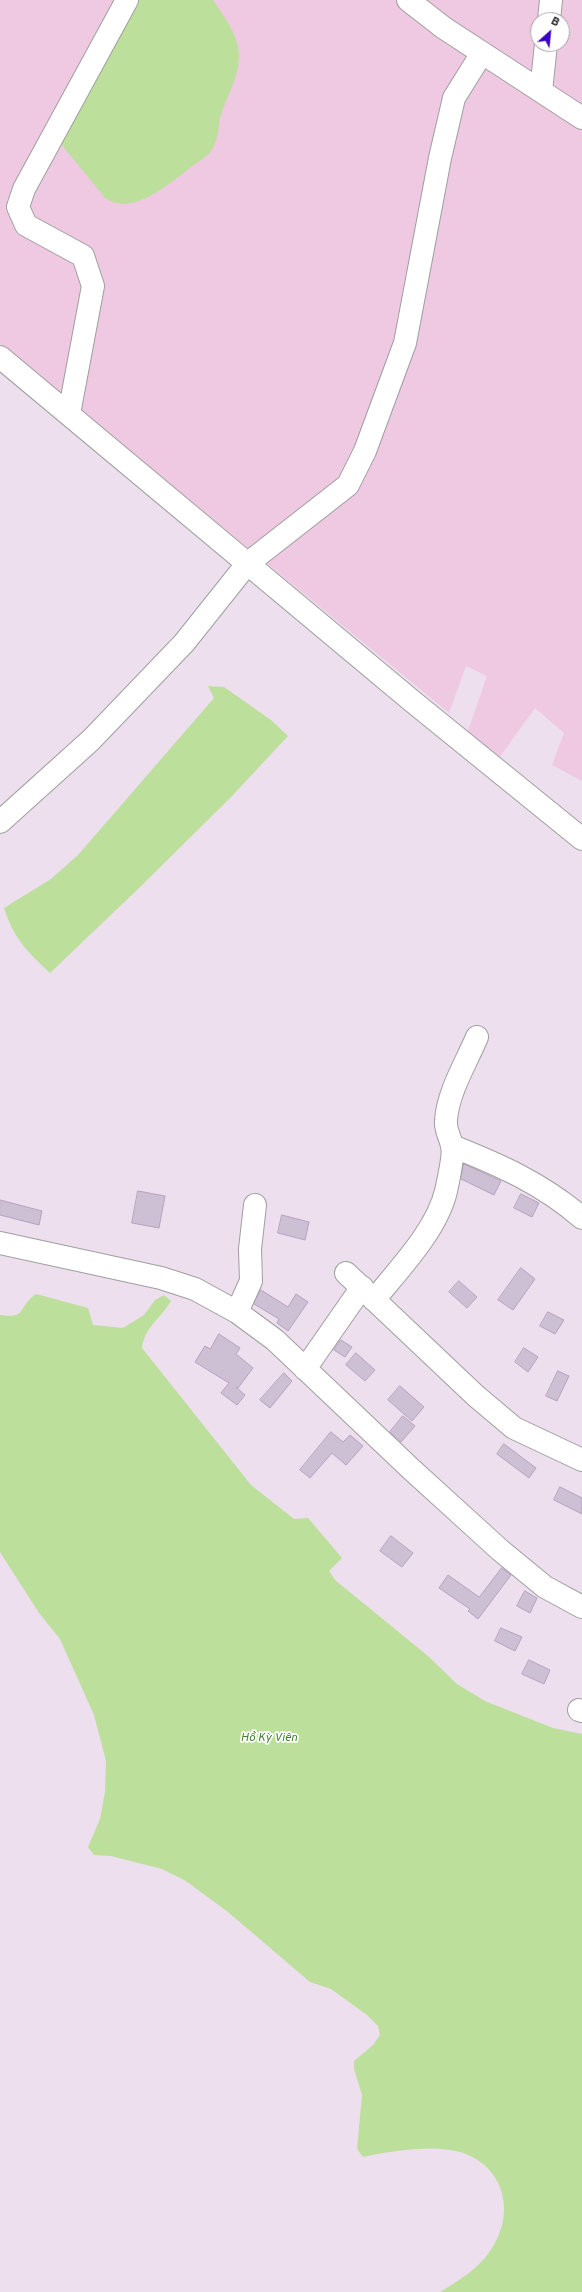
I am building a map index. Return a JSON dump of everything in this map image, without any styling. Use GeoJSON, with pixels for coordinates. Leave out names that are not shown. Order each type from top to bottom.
{"type":"FeatureCollection","features":[{"type":"Feature","properties":{"kind":"street"},"geometry":{"type":"LineString","coordinates":[[69,414],[93,286],[83,256],[26,225],[18,206],[24,189],[127,0]]}},
{"type":"Feature","properties":{"kind":"street"},"geometry":{"type":"LineString","coordinates":[[408,0],[444,28],[582,118]]}},
{"type":"Feature","properties":{"kind":"street"},"geometry":{"type":"LineString","coordinates":[[550,12],[551,0]]}},
{"type":"Feature","properties":{"kind":"street"},"geometry":{"type":"LineString","coordinates":[[541,91],[545,52]]}},
{"type":"Feature","properties":{"kind":"street"},"geometry":{"type":"LineString","coordinates":[[0,822],[91,740],[184,644],[247,564],[348,484],[365,451],[405,343],[440,158],[454,98],[482,53]]}},
{"type":"Feature","properties":{"kind":"street"},"geometry":{"type":"LineString","coordinates":[[0,357],[247,564],[582,839]]}},
{"type":"Feature","properties":{"kind":"street"},"geometry":{"type":"LineString","coordinates":[[305,1369],[368,1294],[417,1245],[439,1212],[446,1191],[452,1146],[445,1127],[446,1118],[450,1101],[477,1037]]}},
{"type":"Feature","properties":{"kind":"street"},"geometry":{"type":"LineString","coordinates":[[452,1146],[505,1167],[564,1202],[582,1218]]}},
{"type":"Feature","properties":{"kind":"street"},"geometry":{"type":"LineString","coordinates":[[237,1312],[250,1281],[250,1249],[255,1204]]}},
{"type":"Feature","properties":{"kind":"street"},"geometry":{"type":"LineString","coordinates":[[0,1243],[161,1278],[195,1289],[237,1312],[275,1340],[500,1550],[545,1586],[582,1607]]}},
{"type":"Feature","properties":{"kind":"street"},"geometry":{"type":"LineString","coordinates":[[346,1272],[476,1396],[514,1428],[581,1459]]}},
{"type":"Feature","properties":{"kind":"shaded area"},"geometry":{"type":"Polygon","coordinates":[[[0,0],[582,0],[582,781],[552,765],[564,733],[535,708],[499,758],[468,731],[487,676],[466,666],[449,713],[0,344],[0,0]]]}},
{"type":"Feature","properties":{"kind":"water"},"geometry":{"type":"Polygon","coordinates":[[[134,0],[213,0],[234,35],[239,50],[239,58],[234,81],[222,111],[216,140],[211,151],[204,158],[161,190],[138,201],[127,204],[116,203],[105,198],[57,139],[134,0]]]}},
{"type":"Feature","properties":{"kind":"water"},"geometry":{"type":"Polygon","coordinates":[[[208,686],[224,687],[271,720],[288,736],[231,797],[50,973],[22,944],[12,928],[4,908],[51,879],[78,855],[214,698],[208,686]]]}},
{"type":"Feature","properties":{"kind":"water","name":"Hồ Kỳ Viên"},"geometry":{"type":"Polygon","coordinates":[[[36,1294],[88,1308],[93,1325],[123,1328],[144,1315],[155,1300],[164,1295],[171,1301],[149,1329],[143,1341],[142,1348],[251,1485],[294,1519],[308,1518],[342,1558],[329,1571],[335,1580],[428,1656],[457,1684],[485,1701],[553,1728],[582,1734],[582,2292],[440,2292],[472,2270],[488,2254],[498,2237],[503,2219],[504,2202],[499,2186],[491,2172],[478,2160],[461,2153],[441,2149],[413,2149],[363,2157],[357,2149],[362,2095],[354,2069],[354,2061],[373,2045],[380,2035],[378,2026],[367,2015],[331,1989],[310,1982],[228,1912],[186,1881],[162,1869],[111,1856],[94,1855],[88,1847],[100,1819],[105,1792],[106,1761],[94,1715],[60,1639],[39,1613],[0,1552],[0,1315],[9,1316],[19,1314],[26,1303],[36,1294]]]}},
{"type":"Feature","properties":{"kind":"building"},"geometry":{"type":"Polygon","coordinates":[[[464,1164],[501,1181],[494,1195],[461,1179],[464,1164]]]}},
{"type":"Feature","properties":{"kind":"building"},"geometry":{"type":"Polygon","coordinates":[[[138,1191],[165,1196],[159,1228],[132,1223],[138,1191]]]}},
{"type":"Feature","properties":{"kind":"building"},"geometry":{"type":"Polygon","coordinates":[[[521,1194],[539,1203],[532,1217],[514,1208],[521,1194]]]}},
{"type":"Feature","properties":{"kind":"building"},"geometry":{"type":"Polygon","coordinates":[[[0,1200],[42,1211],[39,1225],[0,1215],[0,1200]]]}},
{"type":"Feature","properties":{"kind":"building"},"geometry":{"type":"Polygon","coordinates":[[[282,1215],[309,1222],[305,1240],[278,1233],[282,1215]]]}},
{"type":"Feature","properties":{"kind":"building"},"geometry":{"type":"Polygon","coordinates":[[[521,1268],[535,1279],[513,1310],[498,1300],[521,1268]]]}},
{"type":"Feature","properties":{"kind":"building"},"geometry":{"type":"Polygon","coordinates":[[[459,1281],[477,1297],[467,1308],[449,1292],[459,1281]]]}},
{"type":"Feature","properties":{"kind":"building"},"geometry":{"type":"Polygon","coordinates":[[[261,1290],[288,1307],[296,1294],[308,1302],[288,1331],[277,1323],[279,1319],[254,1304],[261,1290]]]}},
{"type":"Feature","properties":{"kind":"building"},"geometry":{"type":"Polygon","coordinates":[[[548,1312],[564,1320],[555,1334],[540,1326],[548,1312]]]}},
{"type":"Feature","properties":{"kind":"building"},"geometry":{"type":"Polygon","coordinates":[[[219,1334],[240,1348],[236,1354],[253,1368],[238,1388],[236,1387],[245,1395],[237,1405],[221,1393],[229,1383],[195,1362],[205,1346],[210,1349],[219,1334]]]}},
{"type":"Feature","properties":{"kind":"building"},"geometry":{"type":"Polygon","coordinates":[[[341,1340],[352,1347],[345,1357],[334,1350],[341,1340]]]}},
{"type":"Feature","properties":{"kind":"building"},"geometry":{"type":"Polygon","coordinates":[[[524,1348],[538,1357],[528,1372],[515,1362],[524,1348]]]}},
{"type":"Feature","properties":{"kind":"building"},"geometry":{"type":"Polygon","coordinates":[[[356,1353],[375,1370],[365,1381],[346,1365],[356,1353]]]}},
{"type":"Feature","properties":{"kind":"building"},"geometry":{"type":"Polygon","coordinates":[[[558,1371],[569,1376],[557,1401],[546,1396],[558,1371]]]}},
{"type":"Feature","properties":{"kind":"building"},"geometry":{"type":"Polygon","coordinates":[[[284,1373],[292,1381],[270,1408],[260,1400],[284,1373]]]}},
{"type":"Feature","properties":{"kind":"building"},"geometry":{"type":"Polygon","coordinates":[[[400,1386],[424,1407],[412,1421],[388,1400],[400,1386]]]}},
{"type":"Feature","properties":{"kind":"building"},"geometry":{"type":"Polygon","coordinates":[[[403,1416],[415,1426],[401,1442],[390,1432],[403,1416]]]}},
{"type":"Feature","properties":{"kind":"building"},"geometry":{"type":"Polygon","coordinates":[[[331,1432],[343,1442],[350,1435],[363,1446],[346,1465],[332,1453],[310,1478],[300,1470],[331,1432]]]}},
{"type":"Feature","properties":{"kind":"building"},"geometry":{"type":"Polygon","coordinates":[[[504,1444],[536,1468],[529,1478],[497,1454],[504,1444]]]}},
{"type":"Feature","properties":{"kind":"building"},"geometry":{"type":"Polygon","coordinates":[[[560,1487],[582,1498],[582,1514],[554,1500],[560,1487]]]}},
{"type":"Feature","properties":{"kind":"building"},"geometry":{"type":"Polygon","coordinates":[[[391,1536],[413,1553],[402,1567],[380,1551],[391,1536]]]}},
{"type":"Feature","properties":{"kind":"building"},"geometry":{"type":"Polygon","coordinates":[[[502,1568],[511,1575],[478,1619],[468,1611],[470,1609],[439,1588],[448,1575],[479,1597],[502,1568]]]}},
{"type":"Feature","properties":{"kind":"building"},"geometry":{"type":"Polygon","coordinates":[[[525,1591],[537,1598],[530,1613],[517,1606],[525,1591]]]}},
{"type":"Feature","properties":{"kind":"building"},"geometry":{"type":"Polygon","coordinates":[[[501,1628],[522,1637],[515,1651],[495,1641],[501,1628]]]}},
{"type":"Feature","properties":{"kind":"building"},"geometry":{"type":"Polygon","coordinates":[[[529,1660],[550,1670],[544,1684],[522,1674],[529,1660]]]}}]}
